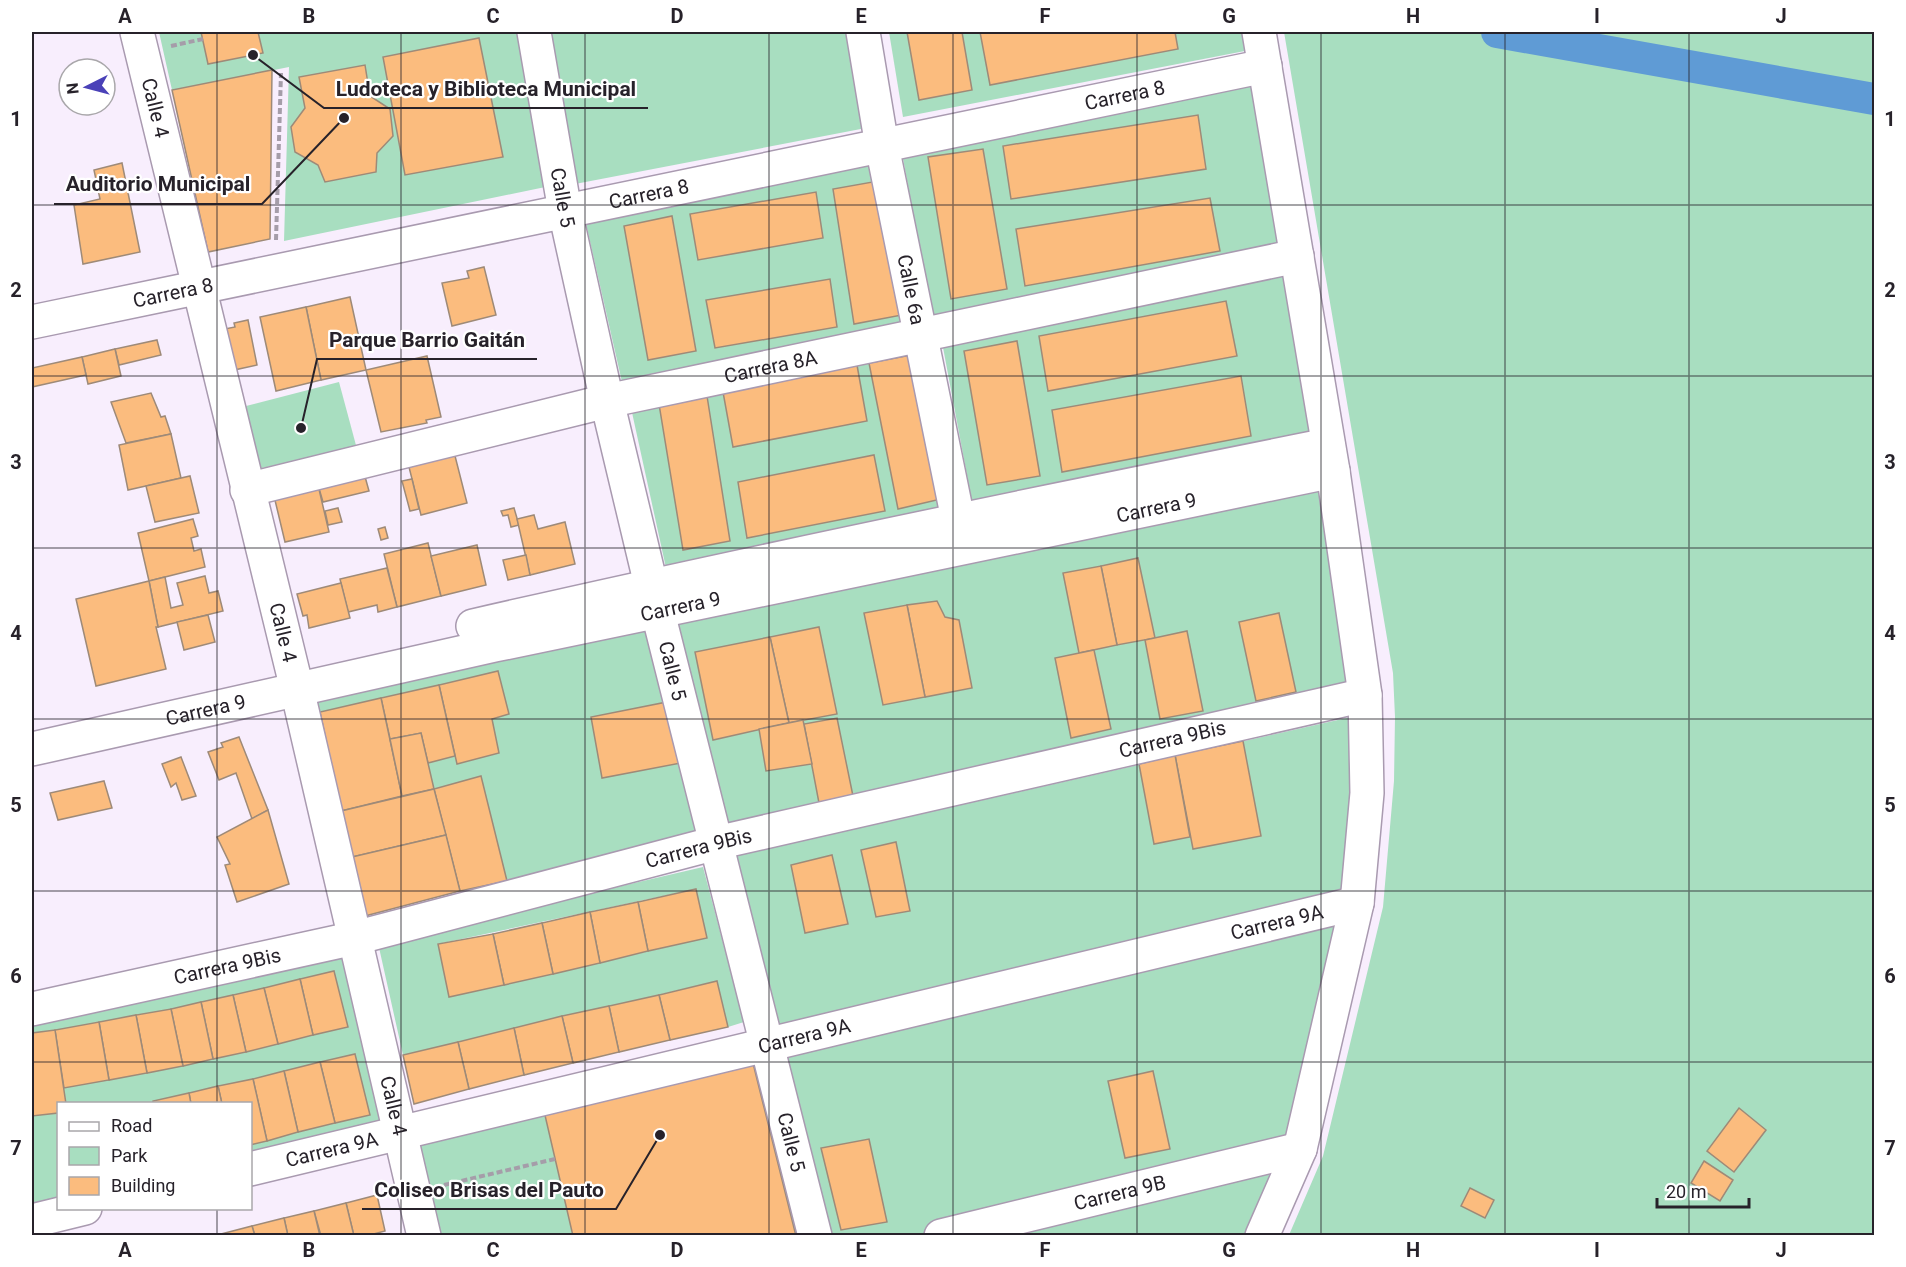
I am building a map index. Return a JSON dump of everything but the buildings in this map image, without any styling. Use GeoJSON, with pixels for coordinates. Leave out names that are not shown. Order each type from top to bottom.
{"type":"FeatureCollection","features":[{"type":"Feature","properties":{"kind":"street","name":"Calle 4"},"geometry":{"type":"LineString","coordinates":[[137,32],[294,679],[424,1236]]}},
{"type":"Feature","properties":{"kind":"street","name":"Calle 5"},"geometry":{"type":"LineString","coordinates":[[534,32],[565,211],[607,400],[654,598],[815,1236]]}},
{"type":"Feature","properties":{"kind":"street","name":"Calle 6a"},"geometry":{"type":"LineString","coordinates":[[863,32],[882,146],[961,533]]}},
{"type":"Feature","properties":{"kind":"street"},"geometry":{"type":"LineString","coordinates":[[1259,32],[1331,458],[1365,695],[1367,793],[1357,903],[1300,1149],[1262,1236]]}},
{"type":"Feature","properties":{"kind":"street","name":"Carrera 8"},"geometry":{"type":"LineString","coordinates":[[32,322],[1265,66]]}},
{"type":"Feature","properties":{"kind":"street","name":"Carrera 8A"},"geometry":{"type":"LineString","coordinates":[[247,490],[607,400],[1297,256]]}},
{"type":"Feature","properties":{"kind":"street","name":"Carrera 9"},"geometry":{"type":"LineString","coordinates":[[32,726],[495,645],[654,598],[1331,458]]}},
{"type":"Feature","properties":{"kind":"street","name":"Carrera 9"},"geometry":{"type":"LineString","coordinates":[[32,749],[294,679]]}},
{"type":"Feature","properties":{"kind":"street","name":"Carrera 9Bis"},"geometry":{"type":"LineString","coordinates":[[32,1009],[355,938],[716,843],[1365,695]]}},
{"type":"Feature","properties":{"kind":"street","name":"Carrera 9A"},"geometry":{"type":"LineString","coordinates":[[252,1169],[1357,903]]}},
{"type":"Feature","properties":{"kind":"street","name":"Carrera 9B"},"geometry":{"type":"LineString","coordinates":[[941,1236],[1300,1149]]}},
{"type":"Feature","properties":{"kind":"street"},"geometry":{"type":"LineString","coordinates":[[32,1221],[81,1210]]}},
{"type":"Feature","properties":{"kind":"path"},"geometry":{"type":"LineString","coordinates":[[164,48],[203,39]]}},
{"type":"Feature","properties":{"kind":"path"},"geometry":{"type":"LineString","coordinates":[[276,245],[281,73]]}},
{"type":"Feature","properties":{"kind":"path"},"geometry":{"type":"LineString","coordinates":[[414,1192],[555,1159]]}},
{"type":"Feature","properties":{"kind":"green space"},"geometry":{"type":"Polygon","coordinates":[[[159,32],[530,32],[555,185],[284,241],[289,67],[172,90],[159,32]]]}},
{"type":"Feature","properties":{"kind":"green space"},"geometry":{"type":"Polygon","coordinates":[[[550,32],[850,32],[866,128],[575,184],[550,32]]]}},
{"type":"Feature","properties":{"kind":"green space"},"geometry":{"type":"Polygon","coordinates":[[[889,32],[1247,32],[1250,50],[903,117],[889,32]]]}},
{"type":"Feature","properties":{"kind":"green space"},"geometry":{"type":"Polygon","coordinates":[[[1284,32],[1874,32],[1874,1235],[1289,1235],[1323,1156],[1383,907],[1394,781],[1395,717],[1393,673],[1284,32]]]}},
{"type":"Feature","properties":{"kind":"green space"},"geometry":{"type":"Polygon","coordinates":[[[1254,82],[1282,245],[932,318],[902,153],[1254,82]]]}},
{"type":"Feature","properties":{"kind":"green space"},"geometry":{"type":"Polygon","coordinates":[[[874,157],[904,325],[622,382],[584,215],[874,157]]]}},
{"type":"Feature","properties":{"kind":"green space"},"geometry":{"type":"Polygon","coordinates":[[[1288,269],[1316,435],[972,502],[942,342],[1288,269]]]}},
{"type":"Feature","properties":{"kind":"green space"},"geometry":{"type":"Polygon","coordinates":[[[911,355],[944,512],[666,568],[631,408],[911,355]]]}},
{"type":"Feature","properties":{"kind":"green space"},"geometry":{"type":"Polygon","coordinates":[[[339,382],[357,449],[257,469],[246,406],[339,382]]]}},
{"type":"Feature","properties":{"kind":"green space"},"geometry":{"type":"Polygon","coordinates":[[[1324,481],[1355,686],[723,832],[671,618],[1324,481]]]}},
{"type":"Feature","properties":{"kind":"green space"},"geometry":{"type":"Polygon","coordinates":[[[649,622],[699,834],[460,891],[358,918],[307,696],[649,622]]]}},
{"type":"Feature","properties":{"kind":"green space"},"geometry":{"type":"Polygon","coordinates":[[[1351,717],[1352,792],[1342,892],[775,1029],[734,856],[1351,717]]]}},
{"type":"Feature","properties":{"kind":"green space"},"geometry":{"type":"Polygon","coordinates":[[[703,867],[744,1022],[728,1027],[717,981],[403,1055],[378,943],[703,867]],[[696,889],[438,944],[449,997],[706,938],[696,889]]]}},
{"type":"Feature","properties":{"kind":"green space"},"geometry":{"type":"Polygon","coordinates":[[[1351,909],[1296,1147],[928,1235],[819,1235],[772,1049],[1351,909]]]}},
{"type":"Feature","properties":{"kind":"green space"},"geometry":{"type":"Polygon","coordinates":[[[346,948],[387,1128],[252,1160],[252,1102],[57,1102],[57,1205],[32,1211],[32,1020],[346,948]]]}},
{"type":"Feature","properties":{"kind":"green space"},"geometry":{"type":"Polygon","coordinates":[[[759,1053],[803,1235],[431,1235],[408,1138],[759,1053]]]}},
{"type":"Feature","properties":{"kind":"green space"},"geometry":{"type":"Polygon","coordinates":[[[1281,1165],[1251,1235],[989,1235],[1281,1165]]]}},
{"type":"Feature","properties":{"kind":"waterway"},"geometry":{"type":"LineString","coordinates":[[1497,32],[1874,99]]}},
{"type":"Feature","properties":{"kind":"place","name":"Ludoteca y Biblioteca Municipal"},"geometry":{"type":"Point","coordinates":[253,55]}},
{"type":"Feature","properties":{"kind":"place","name":"Auditorio Municipal"},"geometry":{"type":"Point","coordinates":[344,118]}},
{"type":"Feature","properties":{"kind":"place","name":"Parque Barrio Gaitán"},"geometry":{"type":"Point","coordinates":[301,428]}},
{"type":"Feature","properties":{"kind":"place","name":"Coliseo Brisas del Pauto"},"geometry":{"type":"Point","coordinates":[660,1135]}}]}
